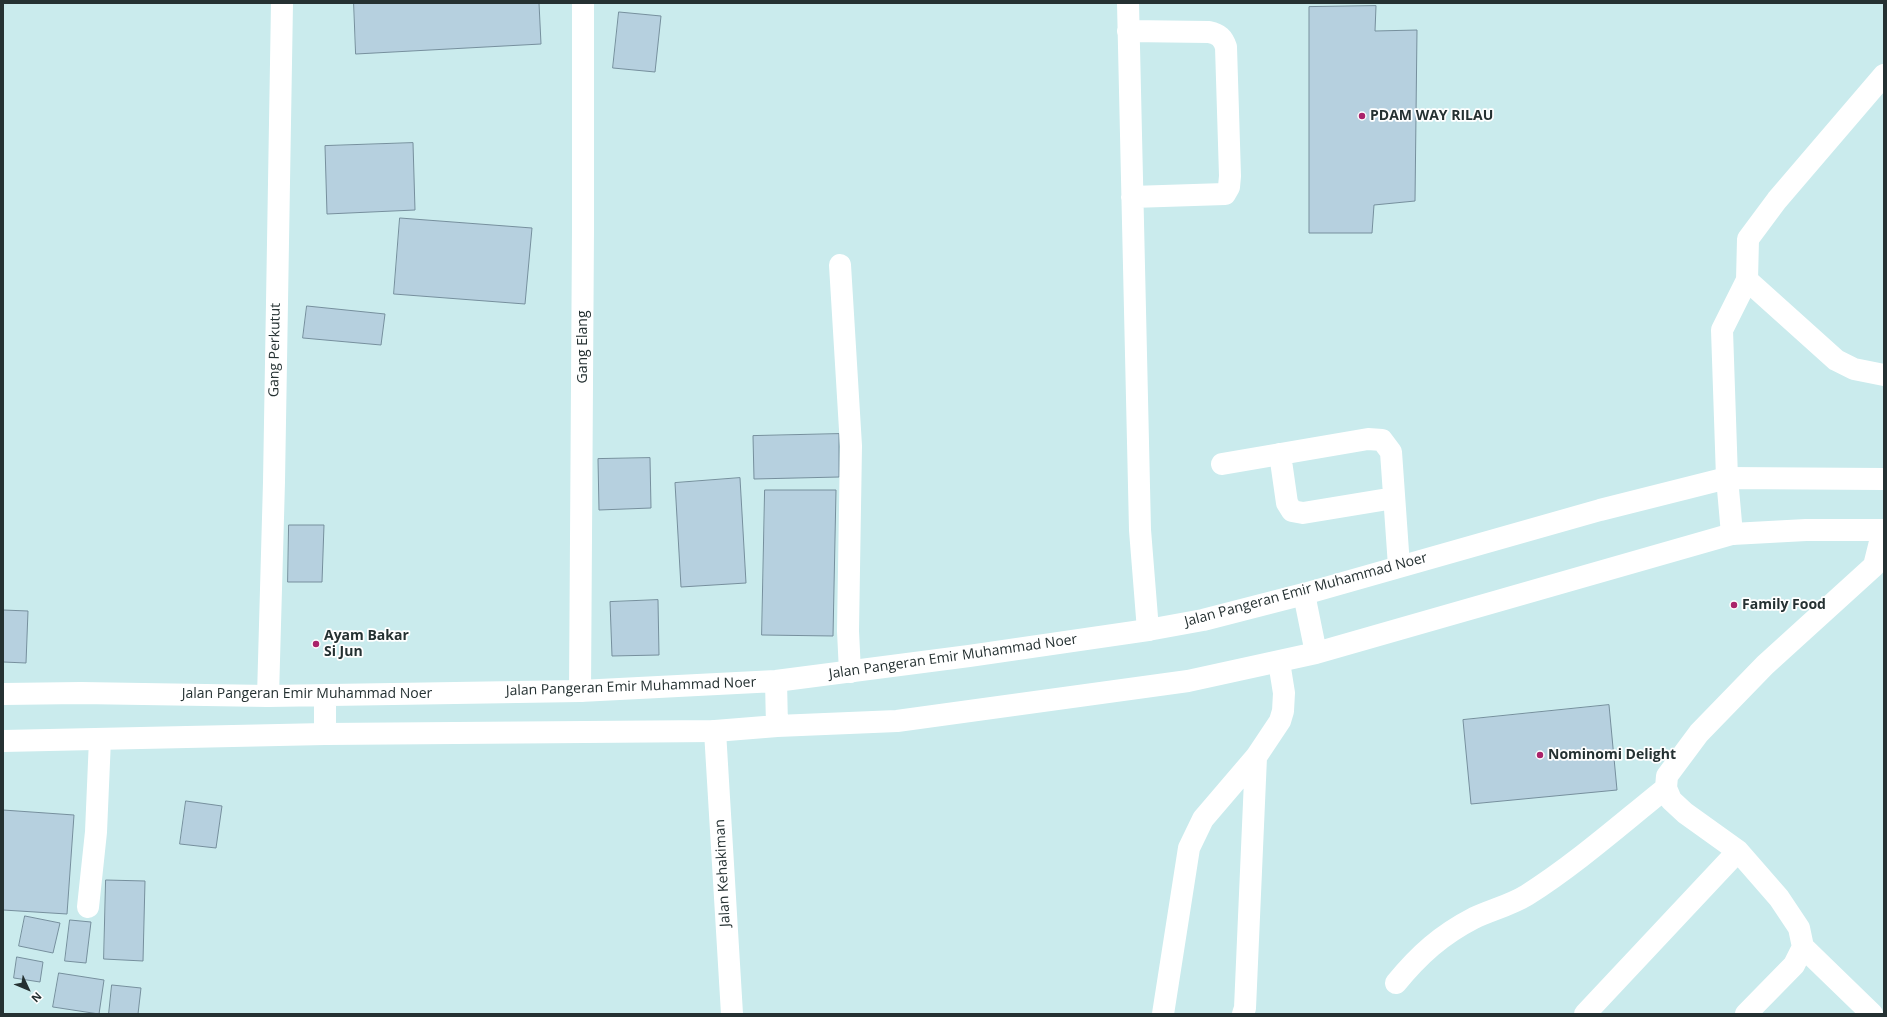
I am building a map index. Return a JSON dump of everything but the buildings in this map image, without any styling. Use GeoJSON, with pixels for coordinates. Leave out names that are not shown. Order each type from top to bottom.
{"type":"FeatureCollection","features":[{"type":"Feature","properties":{"kind":"main road","name":"Gang Perkutut"},"geometry":{"type":"LineString","coordinates":[[268,696],[274,482],[282,3]]}},
{"type":"Feature","properties":{"kind":"main road","name":"Gang Elang"},"geometry":{"type":"LineString","coordinates":[[580,691],[584,230],[583,3]]}},
{"type":"Feature","properties":{"kind":"main road"},"geometry":{"type":"LineString","coordinates":[[1128,3],[1140,530],[1148,630]]}},
{"type":"Feature","properties":{"kind":"main road"},"geometry":{"type":"LineString","coordinates":[[1128,31],[1210,32],[1217,34],[1223,39],[1226,47],[1230,176],[1229,186],[1225,194],[1132,197]]}},
{"type":"Feature","properties":{"kind":"main road"},"geometry":{"type":"LineString","coordinates":[[1732,534],[1727,478],[1722,330],[1747,280],[1748,239],[1777,200],[1884,75]]}},
{"type":"Feature","properties":{"kind":"main road"},"geometry":{"type":"LineString","coordinates":[[840,265],[851,446],[848,631],[850,672]]}},
{"type":"Feature","properties":{"kind":"main road"},"geometry":{"type":"LineString","coordinates":[[1747,280],[1836,360],[1854,369],[1884,375]]}},
{"type":"Feature","properties":{"kind":"main road"},"geometry":{"type":"LineString","coordinates":[[1222,464],[1368,439],[1382,440],[1391,452],[1399,566]]}},
{"type":"Feature","properties":{"kind":"main road"},"geometry":{"type":"LineString","coordinates":[[1280,454],[1287,503],[1292,511],[1303,513],[1394,498]]}},
{"type":"Feature","properties":{"kind":"main road","name":"Jalan Pangeran Emir Muhammad Noer"},"geometry":{"type":"LineString","coordinates":[[3,694],[81,693],[268,696],[580,691],[776,681],[1148,630],[1203,620],[1304,594],[1600,510],[1727,478],[1884,479]]}},
{"type":"Feature","properties":{"kind":"main road"},"geometry":{"type":"LineString","coordinates":[[3,741],[325,734],[715,731],[778,726],[897,721],[1188,681],[1279,662],[1316,653],[1732,534],[1806,530],[1884,530],[1874,566],[1765,665],[1699,733],[1668,776],[1666,788],[1672,800],[1685,813],[1738,851],[1774,893],[1799,928],[1804,947],[1872,1014]]}},
{"type":"Feature","properties":{"kind":"main road"},"geometry":{"type":"LineString","coordinates":[[1304,594],[1316,653]]}},
{"type":"Feature","properties":{"kind":"main road"},"geometry":{"type":"LineString","coordinates":[[1163,1014],[1189,848],[1203,819],[1256,757],[1280,721],[1283,711],[1284,693],[1279,662]]}},
{"type":"Feature","properties":{"kind":"main road"},"geometry":{"type":"LineString","coordinates":[[776,681],[778,726]]}},
{"type":"Feature","properties":{"kind":"main road"},"geometry":{"type":"LineString","coordinates":[[325,695],[325,734]]}},
{"type":"Feature","properties":{"kind":"main road","name":"Jalan Kehakiman"},"geometry":{"type":"LineString","coordinates":[[715,731],[732,1014]]}},
{"type":"Feature","properties":{"kind":"main road"},"geometry":{"type":"LineString","coordinates":[[88,907],[96,832],[100,739]]}},
{"type":"Feature","properties":{"kind":"main road"},"geometry":{"type":"LineString","coordinates":[[1243,1014],[1245,1008],[1256,757]]}},
{"type":"Feature","properties":{"kind":"main road"},"geometry":{"type":"LineString","coordinates":[[1396,983],[1415,960],[1434,942],[1474,918],[1525,896],[1558,874],[1666,788]]}},
{"type":"Feature","properties":{"kind":"main road"},"geometry":{"type":"LineString","coordinates":[[1585,1014],[1738,851]]}},
{"type":"Feature","properties":{"kind":"main road"},"geometry":{"type":"LineString","coordinates":[[1746,1014],[1794,965],[1804,947]]}},
{"type":"Feature","properties":{"kind":"place","name":"PDAM WAY RILAU"},"geometry":{"type":"Point","coordinates":[1362,116]}},
{"type":"Feature","properties":{"kind":"place","name":"Family Food"},"geometry":{"type":"Point","coordinates":[1734,605]}},
{"type":"Feature","properties":{"kind":"place","name":"Ayam Bakar Si Jun"},"geometry":{"type":"Point","coordinates":[316,644]}},
{"type":"Feature","properties":{"kind":"place","name":"Nominomi Delight"},"geometry":{"type":"Point","coordinates":[1540,755]}}]}
